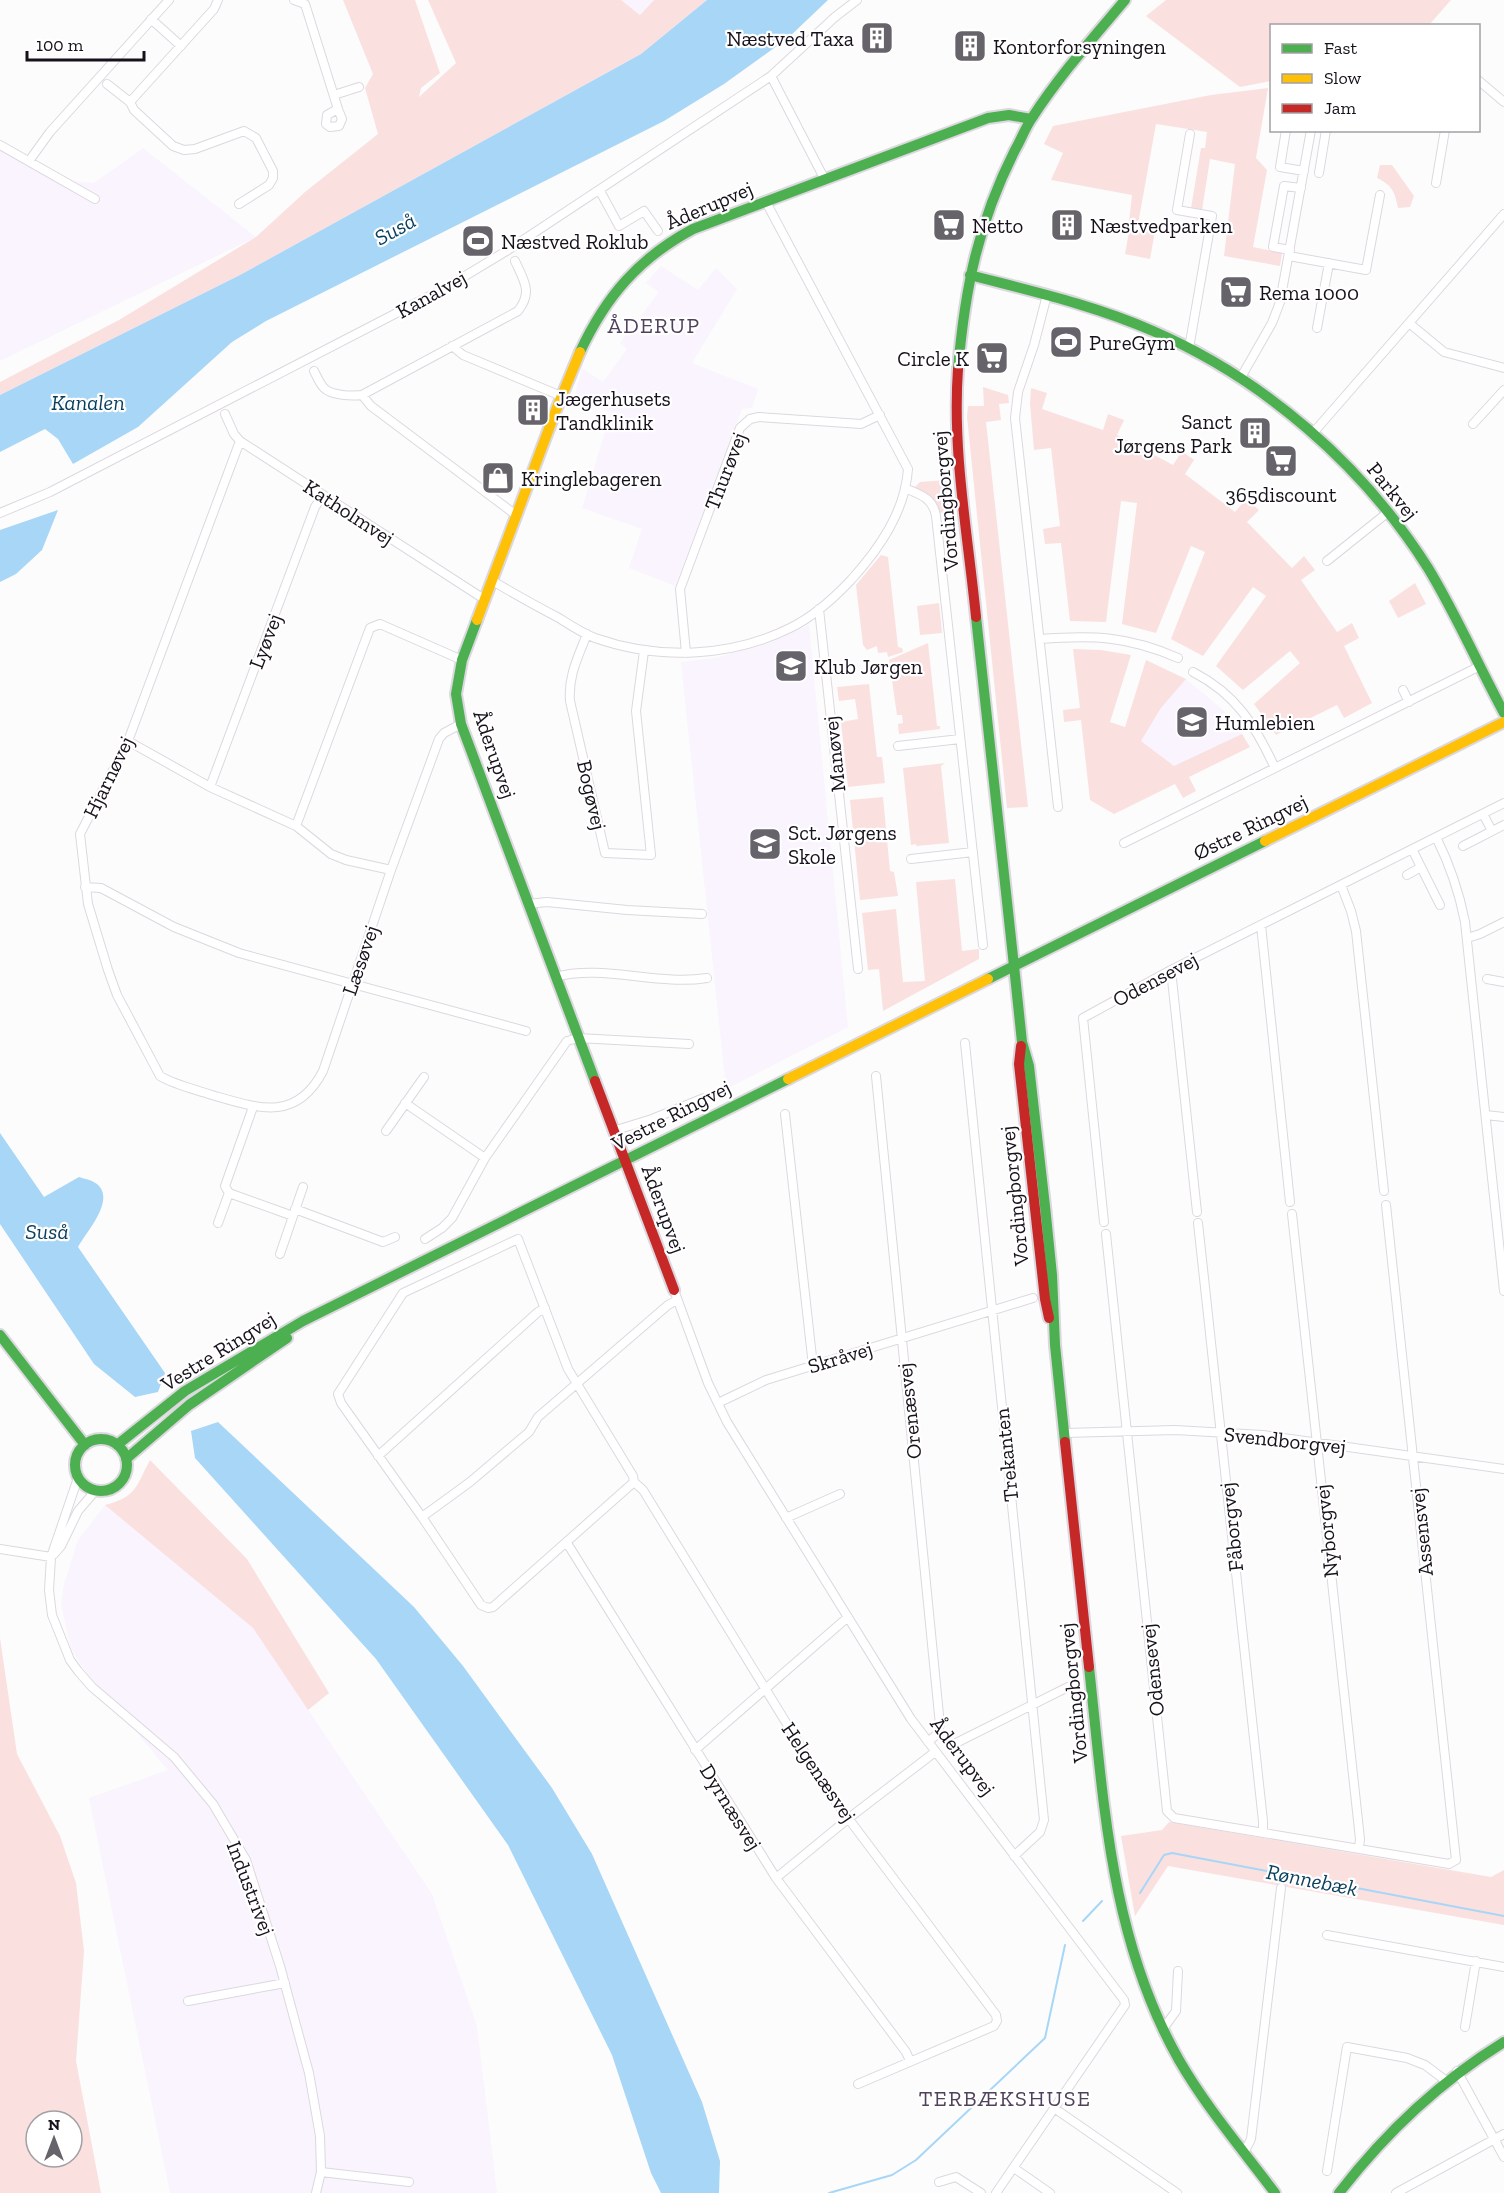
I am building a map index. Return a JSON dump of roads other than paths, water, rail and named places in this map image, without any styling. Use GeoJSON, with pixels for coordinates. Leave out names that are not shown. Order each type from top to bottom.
{"type":"FeatureCollection","features":[{"type":"Feature","properties":{"kind":"street"},"geometry":{"type":"LineString","coordinates":[[28,161],[50,132],[169,0]]}},
{"type":"Feature","properties":{"kind":"street"},"geometry":{"type":"LineString","coordinates":[[130,102],[214,9],[218,0]]}},
{"type":"Feature","properties":{"kind":"street"},"geometry":{"type":"LineString","coordinates":[[294,0],[305,4],[338,109]]}},
{"type":"Feature","properties":{"kind":"street","name":"Kanalvej"},"geometry":{"type":"LineString","coordinates":[[0,513],[50,492],[446,288],[600,191],[771,76],[835,17],[857,0]]}},
{"type":"Feature","properties":{"kind":"street","name":"Vordingborgvej"},"geometry":{"type":"LineString","coordinates":[[1125,0],[1065,71],[1031,119],[1002,176],[983,223],[970,275],[956,396],[960,466],[1022,1042],[1019,1064],[1045,1299],[1055,1345],[1108,1843],[1128,1942],[1163,2029],[1198,2090],[1275,2193]]}},
{"type":"Feature","properties":{"kind":"street"},"geometry":{"type":"LineString","coordinates":[[151,19],[181,46]]}},
{"type":"Feature","properties":{"kind":"street"},"geometry":{"type":"LineString","coordinates":[[771,76],[825,180]]}},
{"type":"Feature","properties":{"kind":"street"},"geometry":{"type":"LineString","coordinates":[[1480,81],[1504,102]]}},
{"type":"Feature","properties":{"kind":"street"},"geometry":{"type":"LineString","coordinates":[[107,84],[130,102],[134,110],[173,146],[184,150],[195,149],[244,131],[256,138],[273,171],[273,178],[269,185],[238,204]]}},
{"type":"Feature","properties":{"kind":"street"},"geometry":{"type":"LineString","coordinates":[[334,95],[359,87]]}},
{"type":"Feature","properties":{"kind":"street","name":"Åderupvej"},"geometry":{"type":"LineString","coordinates":[[1031,119],[1009,115],[988,118],[693,229],[654,253],[634,271],[617,290],[589,333],[561,396],[462,660],[456,694],[461,724],[613,1131],[718,1403],[786,1518],[928,1742],[1124,2000],[1125,2005],[1054,2109]]}},
{"type":"Feature","properties":{"kind":"street"},"geometry":{"type":"LineString","coordinates":[[1286,132],[1280,167],[1304,171]]}},
{"type":"Feature","properties":{"kind":"street"},"geometry":{"type":"LineString","coordinates":[[1240,379],[1272,324],[1280,302],[1311,132]]}},
{"type":"Feature","properties":{"kind":"street"},"geometry":{"type":"LineString","coordinates":[[1319,173],[1326,132]]}},
{"type":"Feature","properties":{"kind":"street"},"geometry":{"type":"LineString","coordinates":[[1436,183],[1445,132]]}},
{"type":"Feature","properties":{"kind":"street"},"geometry":{"type":"LineString","coordinates":[[1189,348],[1212,216],[1177,210],[1190,134]]}},
{"type":"Feature","properties":{"kind":"street"},"geometry":{"type":"LineString","coordinates":[[0,145],[95,199]]}},
{"type":"Feature","properties":{"kind":"street"},"geometry":{"type":"LineString","coordinates":[[1301,188],[1284,186],[1274,247],[1329,263],[1366,270],[1380,195]]}},
{"type":"Feature","properties":{"kind":"street"},"geometry":{"type":"LineString","coordinates":[[600,191],[619,226],[644,211],[658,231]]}},
{"type":"Feature","properties":{"kind":"street"},"geometry":{"type":"LineString","coordinates":[[491,580],[587,634],[644,651],[686,653],[728,649],[762,640],[792,628],[819,609],[871,557],[891,526],[907,489],[908,469],[766,202]]}},
{"type":"Feature","properties":{"kind":"street"},"geometry":{"type":"LineString","coordinates":[[1313,433],[1504,214]]}},
{"type":"Feature","properties":{"kind":"street"},"geometry":{"type":"LineString","coordinates":[[314,372],[322,387],[328,392],[352,396],[362,395],[518,311],[527,294],[526,285],[515,261]]}},
{"type":"Feature","properties":{"kind":"street"},"geometry":{"type":"LineString","coordinates":[[1317,328],[1329,263]]}},
{"type":"Feature","properties":{"kind":"street","name":"Parkvej"},"geometry":{"type":"LineString","coordinates":[[970,275],[1106,313],[1189,348],[1280,406],[1313,433],[1349,468],[1416,551],[1504,713]]}},
{"type":"Feature","properties":{"kind":"street"},"geometry":{"type":"LineString","coordinates":[[1047,295],[1015,405],[1014,418],[1058,807]]}},
{"type":"Feature","properties":{"kind":"street"},"geometry":{"type":"LineString","coordinates":[[1410,323],[1444,352],[1504,368]]}},
{"type":"Feature","properties":{"kind":"street"},"geometry":{"type":"LineString","coordinates":[[452,346],[463,355],[561,396]]}},
{"type":"Feature","properties":{"kind":"street"},"geometry":{"type":"LineString","coordinates":[[1473,424],[1504,390]]}},
{"type":"Feature","properties":{"kind":"street"},"geometry":{"type":"LineString","coordinates":[[362,395],[371,406],[516,515]]}},
{"type":"Feature","properties":{"kind":"street","name":"Katholmvej"},"geometry":{"type":"LineString","coordinates":[[225,414],[234,434],[240,441],[484,599]]}},
{"type":"Feature","properties":{"kind":"street","name":"Thurøvej"},"geometry":{"type":"LineString","coordinates":[[686,653],[680,589],[740,428],[750,419],[759,417],[861,424],[880,415]]}},
{"type":"Feature","properties":{"kind":"street","name":"Hjarnøvej"},"geometry":{"type":"LineString","coordinates":[[196,1090],[160,1076],[117,995],[88,904],[80,834],[128,741],[240,441]]}},
{"type":"Feature","properties":{"kind":"street"},"geometry":{"type":"LineString","coordinates":[[907,489],[929,500],[936,516],[983,945]]}},
{"type":"Feature","properties":{"kind":"street","name":"Lyøvej"},"geometry":{"type":"LineString","coordinates":[[210,787],[315,507],[323,495]]}},
{"type":"Feature","properties":{"kind":"street"},"geometry":{"type":"LineString","coordinates":[[1327,561],[1387,513]]}},
{"type":"Feature","properties":{"kind":"street","name":"Manøvej"},"geometry":{"type":"LineString","coordinates":[[819,609],[858,969]]}},
{"type":"Feature","properties":{"kind":"street"},"geometry":{"type":"LineString","coordinates":[[296,826],[370,628],[380,624],[462,660]]}},
{"type":"Feature","properties":{"kind":"street","name":"Bogøvej"},"geometry":{"type":"LineString","coordinates":[[587,634],[573,669],[569,687],[570,701],[605,853],[651,855],[636,711],[644,651]]}},
{"type":"Feature","properties":{"kind":"street"},"geometry":{"type":"LineString","coordinates":[[1040,639],[1075,636],[1123,639],[1153,647],[1178,658]]}},
{"type":"Feature","properties":{"kind":"street"},"geometry":{"type":"LineString","coordinates":[[1124,843],[1478,667]]}},
{"type":"Feature","properties":{"kind":"street"},"geometry":{"type":"LineString","coordinates":[[1193,672],[1210,681],[1231,697],[1262,739],[1275,768]]}},
{"type":"Feature","properties":{"kind":"street"},"geometry":{"type":"LineString","coordinates":[[1403,690],[1409,702]]}},
{"type":"Feature","properties":{"kind":"street","name":"Østre Ringvej"},"geometry":{"type":"LineString","coordinates":[[1014,966],[1504,722]]}},
{"type":"Feature","properties":{"kind":"street","name":"Læsøvej"},"geometry":{"type":"LineString","coordinates":[[196,1090],[267,1109],[283,1107],[307,1094],[316,1083],[323,1071],[391,870],[439,739],[444,733],[461,724]]}},
{"type":"Feature","properties":{"kind":"street"},"geometry":{"type":"LineString","coordinates":[[898,746],[960,739]]}},
{"type":"Feature","properties":{"kind":"street"},"geometry":{"type":"LineString","coordinates":[[128,741],[210,787],[296,826],[332,854],[346,860],[391,870]]}},
{"type":"Feature","properties":{"kind":"street","name":"Odensevej"},"geometry":{"type":"LineString","coordinates":[[1104,1222],[1083,1018],[1261,924],[1504,803]]}},
{"type":"Feature","properties":{"kind":"street"},"geometry":{"type":"LineString","coordinates":[[1483,814],[1492,831]]}},
{"type":"Feature","properties":{"kind":"street"},"geometry":{"type":"LineString","coordinates":[[1462,846],[1504,825]]}},
{"type":"Feature","properties":{"kind":"street"},"geometry":{"type":"LineString","coordinates":[[1436,837],[1450,865],[1459,893],[1467,938],[1504,1291]]}},
{"type":"Feature","properties":{"kind":"street"},"geometry":{"type":"LineString","coordinates":[[1412,849],[1440,905]]}},
{"type":"Feature","properties":{"kind":"street"},"geometry":{"type":"LineString","coordinates":[[911,859],[973,852]]}},
{"type":"Feature","properties":{"kind":"street"},"geometry":{"type":"LineString","coordinates":[[1407,874],[1421,867]]}},
{"type":"Feature","properties":{"kind":"street"},"geometry":{"type":"LineString","coordinates":[[1341,885],[1356,930],[1384,1191]]}},
{"type":"Feature","properties":{"kind":"street"},"geometry":{"type":"LineString","coordinates":[[85,887],[101,888],[174,927],[223,948],[526,1031]]}},
{"type":"Feature","properties":{"kind":"street"},"geometry":{"type":"LineString","coordinates":[[528,904],[547,902],[627,910],[702,914]]}},
{"type":"Feature","properties":{"kind":"street"},"geometry":{"type":"LineString","coordinates":[[1467,938],[1504,922]]}},
{"type":"Feature","properties":{"kind":"street"},"geometry":{"type":"LineString","coordinates":[[1261,924],[1290,1202]]}},
{"type":"Feature","properties":{"kind":"street","name":"Vestre Ringvej"},"geometry":{"type":"LineString","coordinates":[[117,1445],[185,1391],[303,1321],[1014,966]]}},
{"type":"Feature","properties":{"kind":"street"},"geometry":{"type":"LineString","coordinates":[[1172,970],[1197,1212]]}},
{"type":"Feature","properties":{"kind":"street"},"geometry":{"type":"LineString","coordinates":[[555,977],[573,972],[673,980],[707,978]]}},
{"type":"Feature","properties":{"kind":"street"},"geometry":{"type":"LineString","coordinates":[[1487,980],[1504,982]]}},
{"type":"Feature","properties":{"kind":"street"},"geometry":{"type":"LineString","coordinates":[[425,1239],[435,1234],[452,1218],[485,1158],[567,1041],[578,1038],[689,1044]]}},
{"type":"Feature","properties":{"kind":"street","name":"Trekanten"},"geometry":{"type":"LineString","coordinates":[[965,1043],[1044,1820],[1040,1832],[1014,1856]]}},
{"type":"Feature","properties":{"kind":"street","name":"Orenæsvej"},"geometry":{"type":"LineString","coordinates":[[876,1076],[940,1725],[936,1735],[928,1742]]}},
{"type":"Feature","properties":{"kind":"street"},"geometry":{"type":"LineString","coordinates":[[386,1131],[424,1077]]}},
{"type":"Feature","properties":{"kind":"street"},"geometry":{"type":"LineString","coordinates":[[613,1131],[652,1119],[704,1098]]}},
{"type":"Feature","properties":{"kind":"street"},"geometry":{"type":"LineString","coordinates":[[405,1103],[485,1158]]}},
{"type":"Feature","properties":{"kind":"street"},"geometry":{"type":"LineString","coordinates":[[253,1107],[225,1186],[229,1193],[383,1242],[395,1237]]}},
{"type":"Feature","properties":{"kind":"street"},"geometry":{"type":"LineString","coordinates":[[784,1114],[813,1366]]}},
{"type":"Feature","properties":{"kind":"street"},"geometry":{"type":"LineString","coordinates":[[1486,1115],[1504,1118]]}},
{"type":"Feature","properties":{"kind":"street"},"geometry":{"type":"LineString","coordinates":[[280,1254],[303,1187]]}},
{"type":"Feature","properties":{"kind":"street"},"geometry":{"type":"LineString","coordinates":[[218,1223],[229,1193]]}},
{"type":"Feature","properties":{"kind":"street","name":"Assensvej"},"geometry":{"type":"LineString","coordinates":[[1386,1205],[1456,1860]]}},
{"type":"Feature","properties":{"kind":"street","name":"Nyborgvej"},"geometry":{"type":"LineString","coordinates":[[1292,1214],[1359,1848]]}},
{"type":"Feature","properties":{"kind":"street","name":"Fåborgvej"},"geometry":{"type":"LineString","coordinates":[[1198,1223],[1263,1832]]}},
{"type":"Feature","properties":{"kind":"street","name":"Odensevej"},"geometry":{"type":"LineString","coordinates":[[1106,1234],[1167,1811],[1174,1818],[1449,1864],[1456,1860]]}},
{"type":"Feature","properties":{"kind":"street","name":"Helgenæsvej"},"geometry":{"type":"LineString","coordinates":[[378,1456],[341,1403],[338,1394],[403,1293],[518,1239],[575,1383],[633,1476],[634,1482],[643,1490],[824,1784],[996,2015],[997,2020],[994,2026],[858,2084]]}},
{"type":"Feature","properties":{"kind":"street"},"geometry":{"type":"LineString","coordinates":[[422,1517],[470,1482],[529,1432],[538,1417],[668,1305],[676,1295]]}},
{"type":"Feature","properties":{"kind":"street","name":"Skråvej"},"geometry":{"type":"LineString","coordinates":[[718,1403],[766,1380],[1033,1298]]}},
{"type":"Feature","properties":{"kind":"street","name":"Vestre Ringvej"},"geometry":{"type":"LineString","coordinates":[[126,1459],[189,1405],[241,1368],[346,1300]]}},
{"type":"Feature","properties":{"kind":"street"},"geometry":{"type":"LineString","coordinates":[[545,1308],[378,1456],[481,1605],[488,1608],[493,1607],[634,1482]]}},
{"type":"Feature","properties":{"kind":"street"},"geometry":{"type":"LineString","coordinates":[[0,1335],[85,1444]]}},
{"type":"Feature","properties":{"kind":"street","name":"Svendborgvej"},"geometry":{"type":"LineString","coordinates":[[1065,1433],[1126,1430],[1263,1435],[1504,1469]]}},
{"type":"Feature","properties":{"kind":"street"},"geometry":{"type":"LineString","coordinates":[[98,1439],[105,1439],[117,1445],[126,1459],[127,1467],[120,1483],[113,1488],[96,1490],[89,1488],[78,1478],[76,1456],[85,1444],[98,1439]]}},
{"type":"Feature","properties":{"kind":"street","name":"Industrivej"},"geometry":{"type":"LineString","coordinates":[[78,1478],[51,1557],[49,1590],[52,1615],[70,1660],[92,1687],[174,1757],[213,1804],[246,1860],[285,1983],[309,2073],[320,2136],[321,2172],[316,2193]]}},
{"type":"Feature","properties":{"kind":"street"},"geometry":{"type":"LineString","coordinates":[[0,1549],[51,1557],[61,1546],[78,1511],[96,1490]]}},
{"type":"Feature","properties":{"kind":"street"},"geometry":{"type":"LineString","coordinates":[[786,1518],[840,1494]]}},
{"type":"Feature","properties":{"kind":"street","name":"Dyrnæsvej"},"geometry":{"type":"LineString","coordinates":[[567,1543],[776,1878],[906,2052],[910,2061]]}},
{"type":"Feature","properties":{"kind":"street"},"geometry":{"type":"LineString","coordinates":[[695,1750],[848,1617]]}},
{"type":"Feature","properties":{"kind":"street"},"geometry":{"type":"LineString","coordinates":[[956,1743],[1068,1687]]}},
{"type":"Feature","properties":{"kind":"street"},"geometry":{"type":"LineString","coordinates":[[776,1878],[935,1752]]}},
{"type":"Feature","properties":{"kind":"street"},"geometry":{"type":"LineString","coordinates":[[1245,2151],[1251,2139],[1281,1888]]}},
{"type":"Feature","properties":{"kind":"street"},"geometry":{"type":"LineString","coordinates":[[1327,1935],[1504,1967]]}},
{"type":"Feature","properties":{"kind":"street"},"geometry":{"type":"LineString","coordinates":[[1465,2027],[1476,1961]]}},
{"type":"Feature","properties":{"kind":"street"},"geometry":{"type":"LineString","coordinates":[[1163,2029],[1176,2011],[1178,1971]]}},
{"type":"Feature","properties":{"kind":"street"},"geometry":{"type":"LineString","coordinates":[[188,2001],[285,1983]]}},
{"type":"Feature","properties":{"kind":"street"},"geometry":{"type":"LineString","coordinates":[[1339,2193],[1394,2126],[1445,2080],[1504,2042]]}},
{"type":"Feature","properties":{"kind":"street"},"geometry":{"type":"LineString","coordinates":[[1327,2171],[1347,2047],[1407,2058],[1425,2065],[1445,2080]]}},
{"type":"Feature","properties":{"kind":"street"},"geometry":{"type":"LineString","coordinates":[[1457,2071],[1504,2157]]}},
{"type":"Feature","properties":{"kind":"street"},"geometry":{"type":"LineString","coordinates":[[996,2193],[1054,2109],[1177,2193]]}},
{"type":"Feature","properties":{"kind":"street"},"geometry":{"type":"LineString","coordinates":[[1396,2193],[1504,2134]]}},
{"type":"Feature","properties":{"kind":"street"},"geometry":{"type":"LineString","coordinates":[[1014,2168],[1050,2193]]}},
{"type":"Feature","properties":{"kind":"street"},"geometry":{"type":"LineString","coordinates":[[321,2172],[409,2182]]}},
{"type":"Feature","properties":{"kind":"street"},"geometry":{"type":"LineString","coordinates":[[939,2182],[956,2177],[981,2193]]}},
{"type":"Feature","properties":{"kind":"water","name":"Kanalen"},"geometry":{"type":"Polygon","coordinates":[[[707,0],[828,0],[788,38],[724,84],[664,121],[266,321],[232,342],[138,427],[73,464],[58,439],[45,429],[0,452],[0,395],[240,275],[641,54],[707,0]]]}},
{"type":"Feature","properties":{"kind":"water"},"geometry":{"type":"Polygon","coordinates":[[[58,510],[42,550],[16,574],[0,582],[0,530],[58,510]]]}},
{"type":"Feature","properties":{"kind":"water","name":"Suså"},"geometry":{"type":"Polygon","coordinates":[[[0,1133],[44,1197],[79,1177],[97,1184],[102,1191],[102,1207],[78,1247],[165,1373],[158,1392],[135,1397],[94,1364],[0,1224],[0,1133]]]}},
{"type":"Feature","properties":{"kind":"water"},"geometry":{"type":"Polygon","coordinates":[[[218,1422],[414,1607],[463,1666],[552,1788],[592,1854],[702,2102],[720,2161],[719,2193],[661,2193],[651,2173],[612,2055],[508,1845],[376,1659],[195,1458],[191,1431],[218,1422]]]}},
{"type":"Feature","properties":{"kind":"waterway","name":"Rønnebæk"},"geometry":{"type":"LineString","coordinates":[[1140,1893],[1164,1855],[1172,1853],[1504,1916]]}},
{"type":"Feature","properties":{"kind":"waterway","name":"Rønnebæk"},"geometry":{"type":"LineString","coordinates":[[1083,1921],[1102,1901]]}},
{"type":"Feature","properties":{"kind":"waterway","name":"Rønnebæk"},"geometry":{"type":"LineString","coordinates":[[829,2193],[892,2175],[916,2160],[1045,2038],[1065,1945]]}},
{"type":"Feature","properties":{"kind":"place","name":"Næstved Taxa"},"geometry":{"type":"Point","coordinates":[877,38]}},
{"type":"Feature","properties":{"kind":"place","name":"Kontorforsyningen"},"geometry":{"type":"Point","coordinates":[970,46]}},
{"type":"Feature","properties":{"kind":"place","name":"Netto"},"geometry":{"type":"Point","coordinates":[949,225]}},
{"type":"Feature","properties":{"kind":"place","name":"Næstvedparken"},"geometry":{"type":"Point","coordinates":[1067,225]}},
{"type":"Feature","properties":{"kind":"place","name":"Næstved Roklub"},"geometry":{"type":"Point","coordinates":[478,241]}},
{"type":"Feature","properties":{"kind":"place","name":"Rema 1000"},"geometry":{"type":"Point","coordinates":[1236,292]}},
{"type":"Feature","properties":{"kind":"place","name":"PureGym"},"geometry":{"type":"Point","coordinates":[1066,342]}},
{"type":"Feature","properties":{"kind":"place","name":"Circle K"},"geometry":{"type":"Point","coordinates":[992,358]}},
{"type":"Feature","properties":{"kind":"place","name":"Jægerhusets Tandklinik"},"geometry":{"type":"Point","coordinates":[533,410]}},
{"type":"Feature","properties":{"kind":"place","name":"Sanct Jørgens Park"},"geometry":{"type":"Point","coordinates":[1255,433]}},
{"type":"Feature","properties":{"kind":"place","name":"365discount"},"geometry":{"type":"Point","coordinates":[1281,461]}},
{"type":"Feature","properties":{"kind":"place","name":"Kringlebageren"},"geometry":{"type":"Point","coordinates":[498,478]}},
{"type":"Feature","properties":{"kind":"place","name":"Klub Jørgen"},"geometry":{"type":"Point","coordinates":[791,666]}},
{"type":"Feature","properties":{"kind":"place","name":"Humlebien"},"geometry":{"type":"Point","coordinates":[1192,722]}},
{"type":"Feature","properties":{"kind":"place","name":"Sct. Jørgens Skole"},"geometry":{"type":"Point","coordinates":[765,844]}},
{"type":"Feature","properties":{"kind":"district","name":"ÅDERUP"},"geometry":{"type":"Point","coordinates":[654,325]}},
{"type":"Feature","properties":{"kind":"district","name":"TERBÆKSHUSE"},"geometry":{"type":"Point","coordinates":[1005,2098]}}]}
